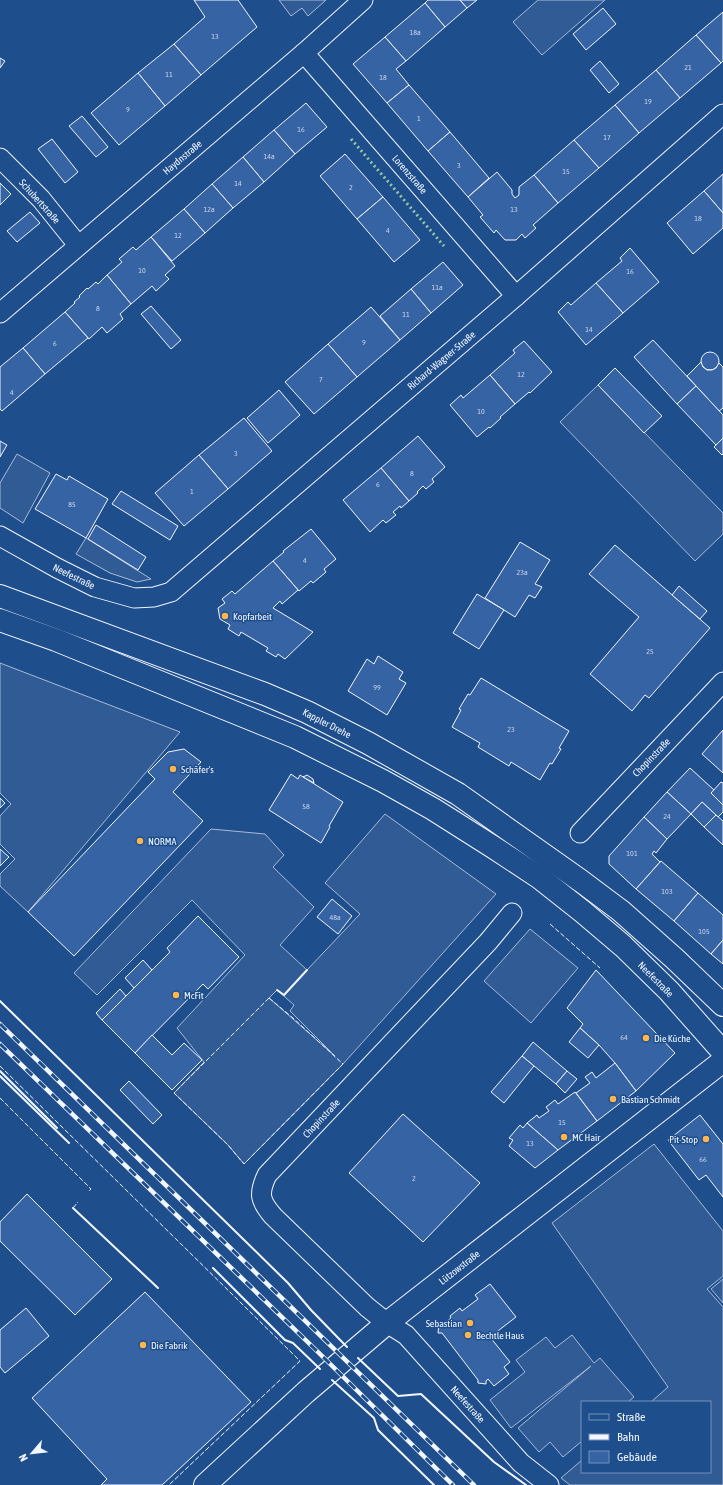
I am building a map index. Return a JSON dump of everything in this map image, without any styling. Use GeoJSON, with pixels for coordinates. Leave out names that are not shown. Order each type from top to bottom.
{"type":"FeatureCollection","features":[{"type":"Feature","properties":{"kind":"main road","name":"Kappler Drehe"},"geometry":{"type":"LineString","coordinates":[[0,596],[265,694],[307,712],[411,767],[458,794],[621,911],[675,959],[723,1005]]}},
{"type":"Feature","properties":{"kind":"main road","name":"Neefestraße"},"geometry":{"type":"LineString","coordinates":[[0,620],[56,640],[295,737],[334,755],[433,809],[540,878],[583,912],[623,946],[669,991],[723,1052]]}},
{"type":"Feature","properties":{"kind":"main road","name":"Lützowstraße"},"geometry":{"type":"LineString","coordinates":[[205,1485],[306,1392],[387,1323],[723,1061]]}},
{"type":"Feature","properties":{"kind":"street","name":"Haydnstraße"},"geometry":{"type":"LineString","coordinates":[[0,313],[304,53],[363,0]]}},
{"type":"Feature","properties":{"kind":"street","name":"Lorenzstraße"},"geometry":{"type":"LineString","coordinates":[[304,53],[516,296]]}},
{"type":"Feature","properties":{"kind":"street","name":"Richard-Wagner-Straße"},"geometry":{"type":"LineString","coordinates":[[154,597],[171,592],[516,296],[723,114]]}},
{"type":"Feature","properties":{"kind":"street","name":"Schubertstraße"},"geometry":{"type":"LineString","coordinates":[[0,158],[40,199],[78,245]]}},
{"type":"Feature","properties":{"kind":"street","name":"Neefestraße"},"geometry":{"type":"LineString","coordinates":[[0,536],[57,568],[95,587],[134,598],[154,597]]}},
{"type":"Feature","properties":{"kind":"street","name":"Chopinstraße"},"geometry":{"type":"LineString","coordinates":[[580,832],[723,682]]}},
{"type":"Feature","properties":{"kind":"street","name":"Chopinstraße"},"geometry":{"type":"LineString","coordinates":[[387,1323],[367,1307],[273,1216],[266,1207],[262,1198],[262,1186],[268,1175],[482,948],[512,913]]}},
{"type":"Feature","properties":{"kind":"street","name":"Neefestraße"},"geometry":{"type":"LineString","coordinates":[[387,1323],[406,1335],[521,1463],[549,1485]]}},
{"type":"Feature","properties":{"kind":"shaded area"},"geometry":{"type":"Polygon","coordinates":[[[279,0],[326,0],[308,16],[302,8],[291,16],[279,0]]]}},
{"type":"Feature","properties":{"kind":"shaded area"},"geometry":{"type":"Polygon","coordinates":[[[538,0],[605,0],[542,55],[513,22],[538,0]]]}},
{"type":"Feature","properties":{"kind":"shaded area"},"geometry":{"type":"Polygon","coordinates":[[[598,385],[723,513],[723,534],[695,561],[560,422],[598,385]]]}},
{"type":"Feature","properties":{"kind":"shaded area"},"geometry":{"type":"Polygon","coordinates":[[[17,454],[50,473],[23,523],[0,508],[0,483],[17,454]]]}},
{"type":"Feature","properties":{"kind":"shaded area"},"geometry":{"type":"Polygon","coordinates":[[[86,538],[151,579],[137,582],[110,573],[76,554],[86,538]]]}},
{"type":"Feature","properties":{"kind":"shaded area"},"geometry":{"type":"Polygon","coordinates":[[[0,663],[180,732],[28,912],[0,886],[0,874],[15,859],[0,844],[0,816],[11,804],[0,793],[0,663]]]}},
{"type":"Feature","properties":{"kind":"shaded area"},"geometry":{"type":"Polygon","coordinates":[[[385,814],[496,894],[343,1064],[244,1164],[228,1145],[174,1093],[204,1062],[177,1028],[245,955],[192,900],[97,995],[74,973],[211,829],[265,834],[284,855],[273,867],[314,907],[280,945],[307,970],[360,914],[325,883],[385,814]],[[277,990],[269,998],[335,1056],[290,1011],[294,1005],[277,990]]]}},
{"type":"Feature","properties":{"kind":"shaded area"},"geometry":{"type":"Polygon","coordinates":[[[530,929],[578,968],[531,1023],[484,981],[530,929]]]}},
{"type":"Feature","properties":{"kind":"shaded area"},"geometry":{"type":"Polygon","coordinates":[[[654,1144],[723,1231],[723,1276],[707,1289],[723,1307],[723,1485],[570,1485],[561,1478],[581,1461],[581,1473],[711,1473],[711,1401],[652,1401],[668,1387],[552,1223],[654,1144]]]}},
{"type":"Feature","properties":{"kind":"shaded area"},"geometry":{"type":"Polygon","coordinates":[[[723,1279],[723,1303],[711,1289],[723,1279]]]}},
{"type":"Feature","properties":{"kind":"shaded area"},"geometry":{"type":"Polygon","coordinates":[[[572,1335],[594,1363],[600,1358],[634,1397],[629,1401],[581,1401],[581,1442],[563,1457],[550,1442],[539,1452],[518,1428],[591,1366],[511,1428],[490,1400],[525,1372],[516,1360],[546,1337],[555,1348],[572,1335]]]}},
{"type":"Feature","properties":{"kind":"building"},"geometry":{"type":"Polygon","coordinates":[[[194,0],[238,0],[257,27],[201,75],[174,44],[205,17],[194,0]]]}},
{"type":"Feature","properties":{"kind":"building"},"geometry":{"type":"Polygon","coordinates":[[[428,0],[460,0],[467,8],[445,27],[425,3],[428,0]]]}},
{"type":"Feature","properties":{"kind":"building"},"geometry":{"type":"Polygon","coordinates":[[[460,0],[477,0],[467,8],[460,0]]]}},
{"type":"Feature","properties":{"kind":"building"},"geometry":{"type":"Polygon","coordinates":[[[425,3],[445,27],[406,61],[385,37],[425,3]]]}},
{"type":"Feature","properties":{"kind":"building"},"geometry":{"type":"Polygon","coordinates":[[[603,8],[616,24],[586,50],[573,34],[603,8]]]}},
{"type":"Feature","properties":{"kind":"building"},"geometry":{"type":"Polygon","coordinates":[[[723,12],[723,61],[721,63],[696,35],[723,12]]]}},
{"type":"Feature","properties":{"kind":"building"},"geometry":{"type":"Polygon","coordinates":[[[696,35],[721,63],[680,98],[656,70],[696,35]]]}},
{"type":"Feature","properties":{"kind":"building"},"geometry":{"type":"Polygon","coordinates":[[[385,37],[406,61],[396,69],[409,85],[387,103],[353,64],[385,37]]]}},
{"type":"Feature","properties":{"kind":"building"},"geometry":{"type":"Polygon","coordinates":[[[174,44],[201,75],[165,106],[138,73],[174,44]]]}},
{"type":"Feature","properties":{"kind":"building"},"geometry":{"type":"Polygon","coordinates":[[[0,58],[5,61],[0,68],[0,58]]]}},
{"type":"Feature","properties":{"kind":"building"},"geometry":{"type":"Polygon","coordinates":[[[600,61],[619,84],[609,93],[590,70],[600,61]]]}},
{"type":"Feature","properties":{"kind":"building"},"geometry":{"type":"Polygon","coordinates":[[[656,70],[680,98],[639,133],[615,105],[656,70]]]}},
{"type":"Feature","properties":{"kind":"building"},"geometry":{"type":"Polygon","coordinates":[[[138,73],[165,106],[119,145],[91,113],[138,73]]]}},
{"type":"Feature","properties":{"kind":"building"},"geometry":{"type":"Polygon","coordinates":[[[409,85],[450,132],[428,151],[387,103],[409,85]]]}},
{"type":"Feature","properties":{"kind":"building"},"geometry":{"type":"Polygon","coordinates":[[[306,103],[327,127],[295,154],[274,130],[306,103]]]}},
{"type":"Feature","properties":{"kind":"building"},"geometry":{"type":"Polygon","coordinates":[[[615,105],[639,133],[599,168],[574,140],[615,105]]]}},
{"type":"Feature","properties":{"kind":"building"},"geometry":{"type":"Polygon","coordinates":[[[82,116],[108,147],[96,157],[69,126],[82,116]]]}},
{"type":"Feature","properties":{"kind":"building"},"geometry":{"type":"Polygon","coordinates":[[[274,130],[295,154],[264,182],[243,157],[274,130]]]}},
{"type":"Feature","properties":{"kind":"building"},"geometry":{"type":"Polygon","coordinates":[[[450,132],[489,178],[468,197],[428,151],[450,132]]]}},
{"type":"Feature","properties":{"kind":"building"},"geometry":{"type":"Polygon","coordinates":[[[52,139],[78,172],[65,183],[38,149],[52,139]]]}},
{"type":"Feature","properties":{"kind":"building"},"geometry":{"type":"Polygon","coordinates":[[[574,140],[599,168],[558,203],[534,175],[574,140]]]}},
{"type":"Feature","properties":{"kind":"building"},"geometry":{"type":"Polygon","coordinates":[[[345,154],[383,197],[357,219],[320,176],[345,154]]]}},
{"type":"Feature","properties":{"kind":"building"},"geometry":{"type":"Polygon","coordinates":[[[243,157],[264,182],[233,208],[212,184],[243,157]]]}},
{"type":"Feature","properties":{"kind":"building"},"geometry":{"type":"Polygon","coordinates":[[[497,172],[512,190],[512,194],[515,198],[519,195],[519,187],[534,175],[558,203],[533,225],[536,228],[525,238],[522,234],[516,240],[505,240],[496,230],[494,233],[480,217],[483,215],[468,197],[497,172]]]}},
{"type":"Feature","properties":{"kind":"building"},"geometry":{"type":"Polygon","coordinates":[[[723,174],[723,213],[704,191],[723,174]]]}},
{"type":"Feature","properties":{"kind":"building"},"geometry":{"type":"Polygon","coordinates":[[[0,183],[11,194],[0,205],[0,183]]]}},
{"type":"Feature","properties":{"kind":"building"},"geometry":{"type":"Polygon","coordinates":[[[212,184],[233,208],[205,233],[184,209],[212,184]]]}},
{"type":"Feature","properties":{"kind":"building"},"geometry":{"type":"Polygon","coordinates":[[[704,191],[723,213],[723,228],[693,254],[667,223],[704,191]]]}},
{"type":"Feature","properties":{"kind":"building"},"geometry":{"type":"Polygon","coordinates":[[[383,197],[420,240],[394,262],[357,219],[383,197]]]}},
{"type":"Feature","properties":{"kind":"building"},"geometry":{"type":"Polygon","coordinates":[[[184,209],[205,233],[172,261],[151,237],[184,209]]]}},
{"type":"Feature","properties":{"kind":"building"},"geometry":{"type":"Polygon","coordinates":[[[30,212],[40,223],[17,242],[7,231],[30,212]]]}},
{"type":"Feature","properties":{"kind":"building"},"geometry":{"type":"Polygon","coordinates":[[[151,237],[175,266],[165,275],[169,279],[156,291],[152,286],[131,304],[107,275],[122,262],[119,259],[133,247],[136,250],[151,237]]]}},
{"type":"Feature","properties":{"kind":"building"},"geometry":{"type":"Polygon","coordinates":[[[630,248],[659,282],[623,313],[596,283],[622,261],[620,258],[630,248]]]}},
{"type":"Feature","properties":{"kind":"building"},"geometry":{"type":"Polygon","coordinates":[[[443,262],[463,285],[431,313],[411,289],[443,262]]]}},
{"type":"Feature","properties":{"kind":"building"},"geometry":{"type":"Polygon","coordinates":[[[107,275],[131,304],[120,314],[123,319],[107,333],[102,327],[89,339],[65,312],[75,303],[74,302],[87,288],[88,289],[96,282],[98,284],[107,275]]]}},
{"type":"Feature","properties":{"kind":"building"},"geometry":{"type":"Polygon","coordinates":[[[596,283],[623,313],[586,345],[558,312],[568,302],[571,305],[596,283]]]}},
{"type":"Feature","properties":{"kind":"building"},"geometry":{"type":"Polygon","coordinates":[[[411,289],[431,313],[400,340],[380,316],[411,289]]]}},
{"type":"Feature","properties":{"kind":"building"},"geometry":{"type":"Polygon","coordinates":[[[151,306],[181,340],[171,349],[141,314],[151,306]]]}},
{"type":"Feature","properties":{"kind":"building"},"geometry":{"type":"Polygon","coordinates":[[[371,307],[400,340],[357,377],[328,344],[371,307]]]}},
{"type":"Feature","properties":{"kind":"building"},"geometry":{"type":"Polygon","coordinates":[[[65,312],[88,338],[45,374],[23,348],[65,312]]]}},
{"type":"Feature","properties":{"kind":"building"},"geometry":{"type":"Polygon","coordinates":[[[653,340],[696,386],[677,404],[634,357],[653,340]]]}},
{"type":"Feature","properties":{"kind":"building"},"geometry":{"type":"Polygon","coordinates":[[[524,341],[552,372],[530,393],[529,392],[515,404],[490,375],[515,353],[513,350],[524,341]]]}},
{"type":"Feature","properties":{"kind":"building"},"geometry":{"type":"Polygon","coordinates":[[[328,344],[357,377],[314,414],[285,382],[328,344]]]}},
{"type":"Feature","properties":{"kind":"building"},"geometry":{"type":"Polygon","coordinates":[[[23,348],[45,374],[2,411],[0,409],[0,367],[23,348]]]}},
{"type":"Feature","properties":{"kind":"building"},"geometry":{"type":"Polygon","coordinates":[[[710,352],[716,355],[719,361],[716,367],[710,370],[704,367],[701,361],[704,355],[710,352]]]}},
{"type":"Feature","properties":{"kind":"building"},"geometry":{"type":"Polygon","coordinates":[[[701,362],[703,367],[707,370],[716,368],[719,363],[723,367],[723,408],[719,411],[687,376],[701,362]]]}},
{"type":"Feature","properties":{"kind":"building"},"geometry":{"type":"Polygon","coordinates":[[[615,368],[662,416],[644,433],[598,385],[615,368]]]}},
{"type":"Feature","properties":{"kind":"building"},"geometry":{"type":"Polygon","coordinates":[[[490,375],[515,404],[490,428],[489,427],[477,437],[450,405],[461,395],[463,398],[490,375]]]}},
{"type":"Feature","properties":{"kind":"building"},"geometry":{"type":"Polygon","coordinates":[[[696,386],[723,415],[723,438],[716,445],[677,404],[696,386]]]}},
{"type":"Feature","properties":{"kind":"building"},"geometry":{"type":"Polygon","coordinates":[[[279,390],[300,415],[268,443],[247,418],[279,390]]]}},
{"type":"Feature","properties":{"kind":"building"},"geometry":{"type":"Polygon","coordinates":[[[244,418],[272,451],[228,489],[199,455],[244,418]]]}},
{"type":"Feature","properties":{"kind":"building"},"geometry":{"type":"Polygon","coordinates":[[[418,436],[445,467],[432,479],[434,482],[426,489],[423,486],[409,501],[381,468],[418,436]]]}},
{"type":"Feature","properties":{"kind":"building"},"geometry":{"type":"Polygon","coordinates":[[[723,438],[723,454],[722,455],[714,447],[723,438]]]}},
{"type":"Feature","properties":{"kind":"building"},"geometry":{"type":"Polygon","coordinates":[[[0,441],[7,445],[0,457],[0,441]]]}},
{"type":"Feature","properties":{"kind":"building"},"geometry":{"type":"Polygon","coordinates":[[[199,455],[228,489],[184,526],[155,493],[199,455]]]}},
{"type":"Feature","properties":{"kind":"building"},"geometry":{"type":"Polygon","coordinates":[[[381,468],[409,501],[401,508],[400,506],[393,512],[396,515],[386,523],[383,520],[370,532],[343,500],[381,468]]]}},
{"type":"Feature","properties":{"kind":"building"},"geometry":{"type":"Polygon","coordinates":[[[56,474],[67,480],[69,476],[108,499],[86,538],[35,509],[56,474]]]}},
{"type":"Feature","properties":{"kind":"building"},"geometry":{"type":"Polygon","coordinates":[[[121,491],[178,526],[170,540],[112,504],[121,491]]]}},
{"type":"Feature","properties":{"kind":"building"},"geometry":{"type":"Polygon","coordinates":[[[96,525],[146,557],[138,570],[88,539],[96,525]]]}},
{"type":"Feature","properties":{"kind":"building"},"geometry":{"type":"Polygon","coordinates":[[[311,529],[336,559],[324,569],[326,572],[313,583],[311,581],[299,591],[273,561],[284,552],[283,551],[311,529]]]}},
{"type":"Feature","properties":{"kind":"building"},"geometry":{"type":"Polygon","coordinates":[[[520,542],[550,560],[535,584],[542,587],[535,598],[529,595],[515,617],[485,598],[520,542]]]}},
{"type":"Feature","properties":{"kind":"building"},"geometry":{"type":"Polygon","coordinates":[[[615,545],[710,628],[649,698],[645,695],[632,711],[590,674],[639,617],[589,574],[615,545]]]}},
{"type":"Feature","properties":{"kind":"building"},"geometry":{"type":"Polygon","coordinates":[[[273,561],[298,590],[282,604],[280,601],[273,608],[313,632],[285,659],[278,654],[276,657],[266,651],[268,648],[241,632],[239,636],[228,629],[230,625],[220,619],[218,608],[225,603],[222,599],[232,591],[235,594],[273,561]]]}},
{"type":"Feature","properties":{"kind":"building"},"geometry":{"type":"Polygon","coordinates":[[[679,586],[707,611],[700,619],[672,595],[679,586]]]}},
{"type":"Feature","properties":{"kind":"building"},"geometry":{"type":"Polygon","coordinates":[[[477,594],[504,610],[479,649],[453,633],[477,594]]]}},
{"type":"Feature","properties":{"kind":"building"},"geometry":{"type":"Polygon","coordinates":[[[378,656],[403,672],[399,679],[406,683],[387,715],[348,691],[367,659],[374,664],[378,656]]]}},
{"type":"Feature","properties":{"kind":"building"},"geometry":{"type":"Polygon","coordinates":[[[481,678],[569,731],[559,748],[561,749],[552,764],[550,763],[540,780],[511,762],[509,766],[478,747],[480,743],[452,727],[461,710],[459,709],[468,694],[470,695],[481,678]]]}},
{"type":"Feature","properties":{"kind":"building"},"geometry":{"type":"Polygon","coordinates":[[[723,730],[723,773],[702,754],[723,730]]]}},
{"type":"Feature","properties":{"kind":"building","name":"NORMA"},"geometry":{"type":"Polygon","coordinates":[[[184,749],[201,762],[173,792],[203,821],[74,956],[28,912],[155,779],[148,772],[168,752],[184,749]]]}},
{"type":"Feature","properties":{"kind":"building"},"geometry":{"type":"Polygon","coordinates":[[[690,768],[714,790],[711,793],[723,805],[723,812],[718,817],[702,802],[691,814],[667,792],[690,768]]]}},
{"type":"Feature","properties":{"kind":"building"},"geometry":{"type":"Polygon","coordinates":[[[291,774],[298,779],[300,775],[343,802],[321,843],[269,810],[291,774]]]}},
{"type":"Feature","properties":{"kind":"building"},"geometry":{"type":"Polygon","coordinates":[[[307,775],[313,779],[314,783],[303,777],[307,775]]]}},
{"type":"Feature","properties":{"kind":"building"},"geometry":{"type":"Polygon","coordinates":[[[721,782],[723,783],[723,805],[711,793],[721,782]]]}},
{"type":"Feature","properties":{"kind":"building"},"geometry":{"type":"Polygon","coordinates":[[[667,792],[691,814],[667,839],[644,817],[667,792]]]}},
{"type":"Feature","properties":{"kind":"building"},"geometry":{"type":"Polygon","coordinates":[[[0,798],[5,803],[0,808],[0,798]]]}},
{"type":"Feature","properties":{"kind":"building"},"geometry":{"type":"Polygon","coordinates":[[[702,802],[716,815],[704,827],[691,814],[702,802]]]}},
{"type":"Feature","properties":{"kind":"building"},"geometry":{"type":"Polygon","coordinates":[[[716,815],[723,821],[723,845],[704,827],[716,815]]]}},
{"type":"Feature","properties":{"kind":"building"},"geometry":{"type":"Polygon","coordinates":[[[644,817],[667,839],[656,853],[654,851],[652,854],[660,862],[636,889],[609,864],[609,856],[644,817]]]}},
{"type":"Feature","properties":{"kind":"building"},"geometry":{"type":"Polygon","coordinates":[[[0,849],[9,857],[0,866],[0,849]]]}},
{"type":"Feature","properties":{"kind":"building"},"geometry":{"type":"Polygon","coordinates":[[[661,861],[698,893],[674,921],[636,889],[661,861]]]}},
{"type":"Feature","properties":{"kind":"building"},"geometry":{"type":"Polygon","coordinates":[[[698,893],[723,915],[723,940],[711,954],[674,921],[698,893]]]}},
{"type":"Feature","properties":{"kind":"building"},"geometry":{"type":"Polygon","coordinates":[[[332,899],[352,916],[338,934],[317,917],[332,899]]]}},
{"type":"Feature","properties":{"kind":"building"},"geometry":{"type":"Polygon","coordinates":[[[198,916],[239,957],[208,989],[203,984],[135,1053],[102,1020],[170,952],[167,948],[198,916]]]}},
{"type":"Feature","properties":{"kind":"building"},"geometry":{"type":"Polygon","coordinates":[[[723,940],[723,964],[711,954],[723,940]]]}},
{"type":"Feature","properties":{"kind":"building"},"geometry":{"type":"Polygon","coordinates":[[[143,960],[152,970],[134,988],[125,978],[143,960]]]}},
{"type":"Feature","properties":{"kind":"building"},"geometry":{"type":"Polygon","coordinates":[[[596,970],[675,1053],[636,1091],[599,1045],[580,1028],[583,1024],[567,1008],[596,970]]]}},
{"type":"Feature","properties":{"kind":"building"},"geometry":{"type":"Polygon","coordinates":[[[120,989],[126,996],[102,1020],[96,1013],[120,989]]]}},
{"type":"Feature","properties":{"kind":"building"},"geometry":{"type":"Polygon","coordinates":[[[580,1028],[599,1045],[588,1058],[569,1042],[580,1028]]]}},
{"type":"Feature","properties":{"kind":"building"},"geometry":{"type":"Polygon","coordinates":[[[152,1035],[172,1055],[184,1043],[202,1060],[172,1090],[135,1053],[152,1035]]]}},
{"type":"Feature","properties":{"kind":"building"},"geometry":{"type":"Polygon","coordinates":[[[533,1042],[567,1071],[556,1084],[522,1056],[533,1042]]]}},
{"type":"Feature","properties":{"kind":"building"},"geometry":{"type":"Polygon","coordinates":[[[522,1056],[534,1066],[504,1103],[491,1092],[522,1056]]]}},
{"type":"Feature","properties":{"kind":"building"},"geometry":{"type":"Polygon","coordinates":[[[615,1063],[636,1091],[597,1121],[576,1093],[590,1083],[585,1077],[592,1072],[596,1078],[615,1063]]]}},
{"type":"Feature","properties":{"kind":"building"},"geometry":{"type":"Polygon","coordinates":[[[567,1071],[577,1079],[565,1093],[556,1084],[567,1071]]]}},
{"type":"Feature","properties":{"kind":"building"},"geometry":{"type":"Polygon","coordinates":[[[129,1081],[162,1115],[153,1124],[120,1090],[129,1081]]]}},
{"type":"Feature","properties":{"kind":"building"},"geometry":{"type":"Polygon","coordinates":[[[575,1092],[597,1121],[558,1150],[527,1123],[537,1115],[539,1118],[549,1111],[546,1107],[555,1100],[558,1104],[575,1092]]]}},
{"type":"Feature","properties":{"kind":"building"},"geometry":{"type":"Polygon","coordinates":[[[403,1114],[480,1183],[423,1242],[349,1173],[403,1114]]]}},
{"type":"Feature","properties":{"kind":"building"},"geometry":{"type":"Polygon","coordinates":[[[700,1115],[723,1144],[723,1197],[706,1175],[699,1180],[668,1140],[700,1115]]]}},
{"type":"Feature","properties":{"kind":"building"},"geometry":{"type":"Polygon","coordinates":[[[527,1123],[558,1150],[535,1168],[509,1146],[513,1140],[509,1138],[520,1125],[523,1128],[527,1123]]]}},
{"type":"Feature","properties":{"kind":"building"},"geometry":{"type":"Polygon","coordinates":[[[27,1194],[112,1279],[75,1315],[0,1241],[0,1222],[27,1194]]]}},
{"type":"Feature","properties":{"kind":"building","name":"Bechtle Haus"},"geometry":{"type":"Polygon","coordinates":[[[490,1284],[516,1317],[490,1337],[510,1362],[504,1367],[509,1374],[494,1386],[488,1379],[486,1384],[478,1383],[478,1380],[442,1333],[438,1333],[439,1324],[443,1324],[460,1308],[462,1311],[478,1299],[475,1295],[490,1284]]]}},
{"type":"Feature","properties":{"kind":"building","name":"Die Fabrik"},"geometry":{"type":"Polygon","coordinates":[[[145,1292],[251,1402],[162,1485],[101,1485],[107,1479],[32,1398],[145,1292]]]}},
{"type":"Feature","properties":{"kind":"building"},"geometry":{"type":"Polygon","coordinates":[[[26,1308],[49,1336],[5,1373],[0,1367],[0,1330],[26,1308]]]}},
{"type":"Feature","properties":{"kind":"railway"},"geometry":{"type":"LineString","coordinates":[[0,1024],[474,1485]]}},
{"type":"Feature","properties":{"kind":"railway"},"geometry":{"type":"LineString","coordinates":[[0,1044],[453,1485]]}},
{"type":"Feature","properties":{"kind":"hedge"},"geometry":{"type":"LineString","coordinates":[[351,139],[444,246]]}},
{"type":"Feature","properties":{"kind":"fence"},"geometry":{"type":"LineString","coordinates":[[550,924],[600,968]]}},
{"type":"Feature","properties":{"kind":"fence"},"geometry":{"type":"LineString","coordinates":[[269,998],[343,1064],[244,1164],[228,1145],[174,1093],[269,998]]}},
{"type":"Feature","properties":{"kind":"fence"},"geometry":{"type":"LineString","coordinates":[[0,1066],[300,1361],[169,1485]]}},
{"type":"Feature","properties":{"kind":"fence"},"geometry":{"type":"LineString","coordinates":[[0,1098],[91,1189],[88,1192]]}},
{"type":"Feature","properties":{"kind":"fence"},"geometry":{"type":"LineString","coordinates":[[73,1208],[78,1202]]}},
{"type":"Feature","properties":{"kind":"wall"},"geometry":{"type":"LineString","coordinates":[[277,990],[284,995],[307,970]]}},
{"type":"Feature","properties":{"kind":"wall"},"geometry":{"type":"LineString","coordinates":[[0,1001],[288,1283],[311,1310],[347,1347]]}},
{"type":"Feature","properties":{"kind":"wall"},"geometry":{"type":"LineString","coordinates":[[0,1071],[57,1128]]}},
{"type":"Feature","properties":{"kind":"wall"},"geometry":{"type":"LineString","coordinates":[[0,1076],[69,1143]]}},
{"type":"Feature","properties":{"kind":"wall"},"geometry":{"type":"LineString","coordinates":[[73,1208],[158,1288]]}},
{"type":"Feature","properties":{"kind":"wall"},"geometry":{"type":"LineString","coordinates":[[213,1268],[285,1340],[293,1343],[320,1369]]}},
{"type":"Feature","properties":{"kind":"wall"},"geometry":{"type":"LineString","coordinates":[[358,1358],[398,1396],[421,1394],[494,1462],[526,1485]]}},
{"type":"Feature","properties":{"kind":"wall"},"geometry":{"type":"LineString","coordinates":[[332,1380],[374,1418],[378,1430],[434,1485]]}},
{"type":"Feature","properties":{"kind":"place","name":"Kopfarbeit"},"geometry":{"type":"Point","coordinates":[225,616]}},
{"type":"Feature","properties":{"kind":"place","name":"Schäfer's"},"geometry":{"type":"Point","coordinates":[173,769]}},
{"type":"Feature","properties":{"kind":"place","name":"NORMA"},"geometry":{"type":"Point","coordinates":[140,841]}},
{"type":"Feature","properties":{"kind":"place","name":"McFit"},"geometry":{"type":"Point","coordinates":[176,995]}},
{"type":"Feature","properties":{"kind":"place","name":"Die Küche"},"geometry":{"type":"Point","coordinates":[646,1038]}},
{"type":"Feature","properties":{"kind":"place","name":"Bastian Schmidt"},"geometry":{"type":"Point","coordinates":[613,1099]}},
{"type":"Feature","properties":{"kind":"place","name":"MC Hair"},"geometry":{"type":"Point","coordinates":[564,1137]}},
{"type":"Feature","properties":{"kind":"place","name":"Pit-Stop"},"geometry":{"type":"Point","coordinates":[706,1139]}},
{"type":"Feature","properties":{"kind":"place","name":"Sebastian"},"geometry":{"type":"Point","coordinates":[470,1323]}},
{"type":"Feature","properties":{"kind":"place","name":"Bechtle Haus"},"geometry":{"type":"Point","coordinates":[468,1335]}},
{"type":"Feature","properties":{"kind":"place","name":"Die Fabrik"},"geometry":{"type":"Point","coordinates":[143,1345]}}]}
